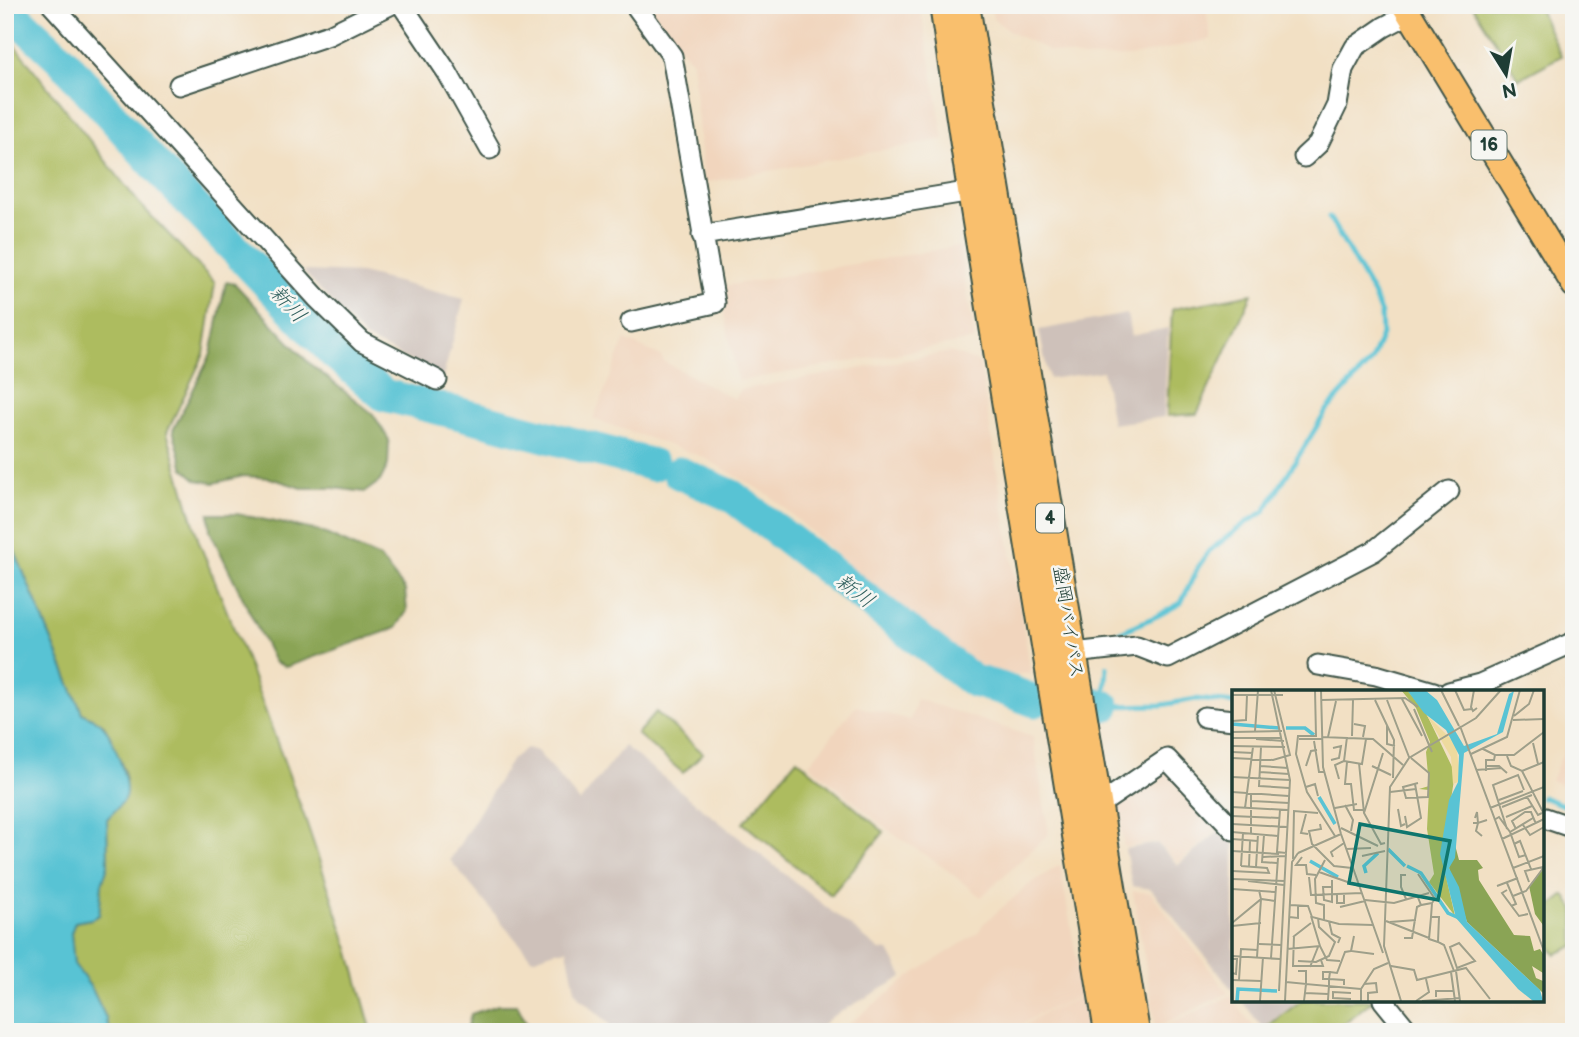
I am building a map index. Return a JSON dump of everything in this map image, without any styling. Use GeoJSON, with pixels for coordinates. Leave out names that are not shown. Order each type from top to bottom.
{"type":"FeatureCollection","features":[{"type":"Feature","properties":{"kind":"highway","name":"盛岡バイパス"},"geometry":{"type":"LineString","coordinates":[[944,5],[1110,1032]]}},
{"type":"Feature","properties":{"kind":"highway","name":"盛岡バイパス"},"geometry":{"type":"LineString","coordinates":[[965,5],[1135,1032]]}},
{"type":"Feature","properties":{"kind":"main road","name":"16"},"geometry":{"type":"LineString","coordinates":[[1407,10],[1571,273]]}},
{"type":"Feature","properties":{"kind":"street"},"geometry":{"type":"LineString","coordinates":[[52,5],[317,298],[362,342],[437,380]]}},
{"type":"Feature","properties":{"kind":"street"},"geometry":{"type":"LineString","coordinates":[[402,5],[447,72],[490,149]]}},
{"type":"Feature","properties":{"kind":"street"},"geometry":{"type":"LineString","coordinates":[[631,322],[715,303],[672,56],[635,5]]}},
{"type":"Feature","properties":{"kind":"street"},"geometry":{"type":"LineString","coordinates":[[179,85],[329,35],[382,7]]}},
{"type":"Feature","properties":{"kind":"street"},"geometry":{"type":"LineString","coordinates":[[1304,158],[1318,145],[1337,104],[1343,69],[1355,47],[1407,10]]}},
{"type":"Feature","properties":{"kind":"street"},"geometry":{"type":"LineString","coordinates":[[702,236],[972,191]]}},
{"type":"Feature","properties":{"kind":"street"},"geometry":{"type":"LineString","coordinates":[[1073,653],[1137,646],[1168,658],[1374,551],[1448,491]]}},
{"type":"Feature","properties":{"kind":"street"},"geometry":{"type":"LineString","coordinates":[[1458,690],[1480,684],[1574,642]]}},
{"type":"Feature","properties":{"kind":"street"},"geometry":{"type":"LineString","coordinates":[[1318,665],[1376,675],[1427,690]]}},
{"type":"Feature","properties":{"kind":"street"},"geometry":{"type":"LineString","coordinates":[[1204,717],[1232,720]]}},
{"type":"Feature","properties":{"kind":"street"},"geometry":{"type":"LineString","coordinates":[[1096,801],[1108,799],[1167,759],[1232,828]]}},
{"type":"Feature","properties":{"kind":"street"},"geometry":{"type":"LineString","coordinates":[[1544,818],[1574,828]]}},
{"type":"Feature","properties":{"kind":"street"},"geometry":{"type":"LineString","coordinates":[[1385,1002],[1409,1032]]}},
{"type":"Feature","properties":{"kind":"shaded area"},"geometry":{"type":"Polygon","coordinates":[[[644,5],[920,5],[944,139],[704,183],[692,61],[644,5]]]}},
{"type":"Feature","properties":{"kind":"shaded area"},"geometry":{"type":"Polygon","coordinates":[[[991,5],[1205,5],[1211,39],[1129,57],[1084,58],[1050,51],[1011,32],[993,19],[991,5]]]}},
{"type":"Feature","properties":{"kind":"shaded area"},"geometry":{"type":"Polygon","coordinates":[[[959,246],[975,340],[738,381],[719,287],[959,246]]]}},
{"type":"Feature","properties":{"kind":"shaded area"},"geometry":{"type":"Polygon","coordinates":[[[303,271],[361,273],[464,299],[443,377],[365,338],[303,271]]]}},
{"type":"Feature","properties":{"kind":"shaded area"},"geometry":{"type":"Polygon","coordinates":[[[1127,314],[1131,336],[1168,328],[1164,417],[1112,424],[1103,371],[1049,379],[1039,330],[1127,314]]]}},
{"type":"Feature","properties":{"kind":"shaded area"},"geometry":{"type":"Polygon","coordinates":[[[625,340],[661,356],[663,361],[734,399],[740,390],[950,352],[979,362],[1031,673],[1000,676],[975,671],[769,495],[703,457],[593,419],[625,340]]]}},
{"type":"Feature","properties":{"kind":"shaded area"},"geometry":{"type":"Polygon","coordinates":[[[917,699],[1033,737],[1049,834],[981,897],[943,867],[888,830],[809,764],[856,706],[910,720],[917,699]]]}},
{"type":"Feature","properties":{"kind":"shaded area"},"geometry":{"type":"Polygon","coordinates":[[[1574,742],[1574,791],[1551,780],[1567,744],[1574,742]]]}},
{"type":"Feature","properties":{"kind":"shaded area"},"geometry":{"type":"Polygon","coordinates":[[[624,746],[880,950],[889,951],[903,977],[833,1016],[814,1032],[602,1032],[610,1024],[579,997],[567,949],[532,959],[450,860],[512,759],[526,748],[537,751],[580,802],[624,746]]]}},
{"type":"Feature","properties":{"kind":"shaded area"},"geometry":{"type":"Polygon","coordinates":[[[1169,771],[1222,825],[1178,863],[1157,842],[1124,847],[1117,804],[1169,771]]]}},
{"type":"Feature","properties":{"kind":"shaded area"},"geometry":{"type":"Polygon","coordinates":[[[1224,827],[1232,836],[1232,990],[1151,889],[1132,886],[1125,849],[1157,843],[1178,865],[1224,827]]]}},
{"type":"Feature","properties":{"kind":"shaded area"},"geometry":{"type":"Polygon","coordinates":[[[1060,865],[1083,995],[1038,1014],[1012,1032],[838,1032],[915,973],[978,933],[983,924],[1030,884],[1060,865]]]}},
{"type":"Feature","properties":{"kind":"shaded area"},"geometry":{"type":"Polygon","coordinates":[[[1133,891],[1151,893],[1228,993],[1156,1028],[1133,891]]]}},
{"type":"Feature","properties":{"kind":"shaded area"},"geometry":{"type":"Polygon","coordinates":[[[1083,996],[1088,1032],[1015,1032],[1039,1015],[1083,996]]]}},
{"type":"Feature","properties":{"kind":"shaded area"},"geometry":{"type":"Polygon","coordinates":[[[1230,996],[1232,1002],[1258,1032],[1157,1032],[1230,996]]]}},
{"type":"Feature","properties":{"kind":"shaded area"},"geometry":{"type":"Polygon","coordinates":[[[1243,1002],[1296,1002],[1263,1028],[1243,1002]]]}},
{"type":"Feature","properties":{"kind":"green space"},"geometry":{"type":"Polygon","coordinates":[[[1472,5],[1537,5],[1561,56],[1519,79],[1472,5]]]}},
{"type":"Feature","properties":{"kind":"green space"},"geometry":{"type":"Polygon","coordinates":[[[5,33],[139,203],[215,283],[204,354],[167,432],[199,542],[245,656],[306,821],[349,949],[372,1032],[110,1032],[92,989],[74,964],[71,933],[75,922],[99,915],[102,884],[108,865],[107,819],[118,807],[126,779],[104,725],[82,713],[5,528],[5,33]]]}},
{"type":"Feature","properties":{"kind":"green space"},"geometry":{"type":"Polygon","coordinates":[[[226,282],[235,284],[310,364],[373,414],[389,440],[388,465],[380,481],[365,492],[302,488],[270,478],[244,476],[214,483],[197,480],[184,469],[173,430],[211,354],[226,282]]]}},
{"type":"Feature","properties":{"kind":"green space"},"geometry":{"type":"Polygon","coordinates":[[[1252,294],[1197,414],[1167,416],[1172,309],[1252,294]]]}},
{"type":"Feature","properties":{"kind":"green space"},"geometry":{"type":"Polygon","coordinates":[[[209,514],[237,514],[319,531],[380,558],[405,590],[407,611],[396,628],[286,667],[274,662],[210,531],[209,514]]]}},
{"type":"Feature","properties":{"kind":"green space"},"geometry":{"type":"Polygon","coordinates":[[[656,712],[703,753],[683,773],[637,734],[656,712]]]}},
{"type":"Feature","properties":{"kind":"green space"},"geometry":{"type":"Polygon","coordinates":[[[797,759],[884,832],[831,895],[743,823],[797,759]]]}},
{"type":"Feature","properties":{"kind":"green space"},"geometry":{"type":"Polygon","coordinates":[[[1565,895],[1574,909],[1574,946],[1556,954],[1544,940],[1544,911],[1565,895]]]}},
{"type":"Feature","properties":{"kind":"green space"},"geometry":{"type":"Polygon","coordinates":[[[1299,1002],[1370,1002],[1338,1028],[1340,1032],[1266,1032],[1264,1029],[1299,1002]]]}},
{"type":"Feature","properties":{"kind":"green space"},"geometry":{"type":"Polygon","coordinates":[[[498,1005],[517,1005],[531,1032],[468,1032],[471,1014],[498,1005]]]}},
{"type":"Feature","properties":{"kind":"water"},"geometry":{"type":"Polygon","coordinates":[[[5,528],[82,713],[105,728],[117,751],[123,772],[125,797],[107,819],[108,865],[102,884],[99,915],[75,922],[71,933],[74,964],[92,989],[110,1032],[5,1032],[5,528]]]}},
{"type":"Feature","properties":{"kind":"waterway"},"geometry":{"type":"LineString","coordinates":[[1568,5],[1574,7]]}},
{"type":"Feature","properties":{"kind":"waterway","name":"新川"},"geometry":{"type":"LineString","coordinates":[[5,7],[62,60],[166,177],[334,353],[384,395],[653,465]]}},
{"type":"Feature","properties":{"kind":"waterway"},"geometry":{"type":"LineString","coordinates":[[1118,633],[1181,603],[1209,551],[1264,512],[1327,410],[1371,361],[1382,335],[1381,314],[1373,294],[1329,217]]}},
{"type":"Feature","properties":{"kind":"waterway","name":"新川"},"geometry":{"type":"LineString","coordinates":[[679,473],[732,496],[973,681],[1035,701]]}},
{"type":"Feature","properties":{"kind":"waterway"},"geometry":{"type":"LineString","coordinates":[[1107,667],[1104,706],[1162,705],[1196,699],[1232,703]]}},
{"type":"Feature","properties":{"kind":"waterway","name":"新川"},"geometry":{"type":"LineString","coordinates":[[1099,705],[1104,706]]}},
{"type":"Feature","properties":{"kind":"waterway"},"geometry":{"type":"LineString","coordinates":[[1544,798],[1574,809]]}}]}
